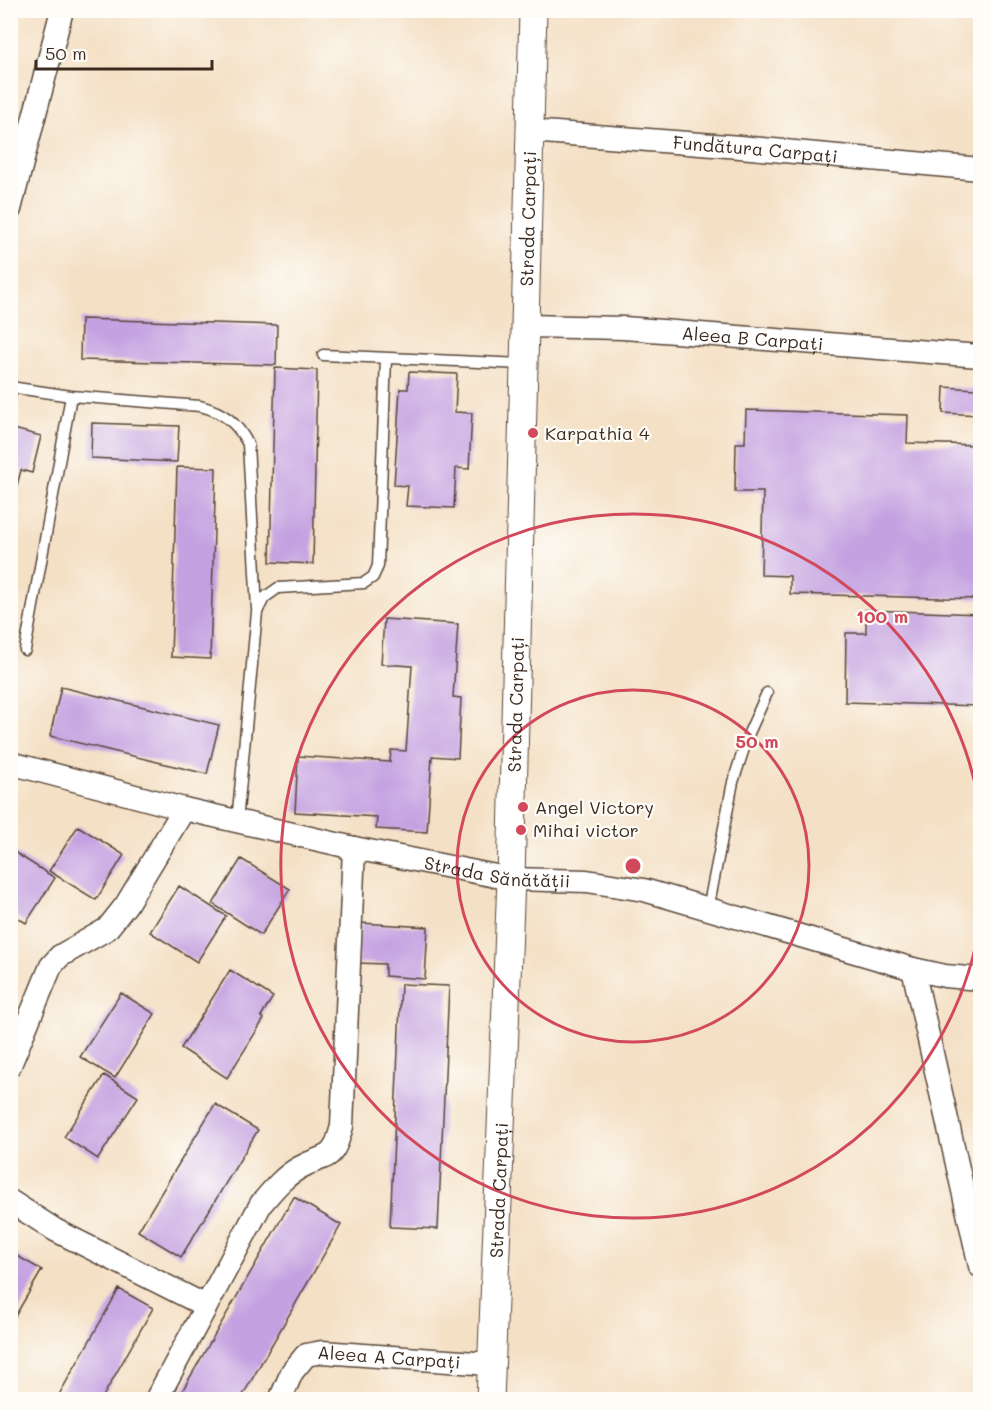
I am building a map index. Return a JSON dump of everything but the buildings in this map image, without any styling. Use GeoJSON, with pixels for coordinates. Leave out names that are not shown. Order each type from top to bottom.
{"type":"FeatureCollection","features":[{"type":"Feature","properties":{"kind":"street"},"geometry":{"type":"LineString","coordinates":[[10,209],[16,168],[62,10]]}},
{"type":"Feature","properties":{"kind":"street","name":"Strada Carpați"},"geometry":{"type":"LineString","coordinates":[[490,1400],[511,879],[533,10]]}},
{"type":"Feature","properties":{"kind":"street","name":"Fundătura Carpați"},"geometry":{"type":"LineString","coordinates":[[530,131],[981,169]]}},
{"type":"Feature","properties":{"kind":"street","name":"Aleea B Carpați"},"geometry":{"type":"LineString","coordinates":[[525,326],[624,328],[981,356]]}},
{"type":"Feature","properties":{"kind":"street","name":"Strada Sănătății"},"geometry":{"type":"LineString","coordinates":[[10,764],[183,809],[354,848],[511,879],[598,883],[644,890],[913,969],[945,976],[981,979]]}},
{"type":"Feature","properties":{"kind":"street"},"geometry":{"type":"LineString","coordinates":[[10,1065],[51,966],[60,956],[107,928],[120,913],[183,809]]}},
{"type":"Feature","properties":{"kind":"street"},"geometry":{"type":"LineString","coordinates":[[156,1400],[261,1204],[281,1180],[300,1167],[328,1157],[338,1143],[342,1126],[354,848]]}},
{"type":"Feature","properties":{"kind":"street"},"geometry":{"type":"LineString","coordinates":[[913,969],[981,1266]]}},
{"type":"Feature","properties":{"kind":"street"},"geometry":{"type":"LineString","coordinates":[[10,1201],[55,1230],[206,1306]]}},
{"type":"Feature","properties":{"kind":"street","name":"Aleea A Carpați"},"geometry":{"type":"LineString","coordinates":[[280,1400],[292,1372],[306,1355],[322,1352],[490,1364]]}},
{"type":"Feature","properties":{"kind":"lane"},"geometry":{"type":"LineString","coordinates":[[322,355],[524,364]]}},
{"type":"Feature","properties":{"kind":"lane"},"geometry":{"type":"LineString","coordinates":[[257,612],[264,598],[278,588],[364,583],[373,577],[378,566],[386,358]]}},
{"type":"Feature","properties":{"kind":"lane"},"geometry":{"type":"LineString","coordinates":[[10,387],[71,396],[200,406],[217,411],[230,419],[248,444],[251,463],[257,612],[237,822]]}},
{"type":"Feature","properties":{"kind":"lane"},"geometry":{"type":"LineString","coordinates":[[25,650],[71,396]]}},
{"type":"Feature","properties":{"kind":"lane"},"geometry":{"type":"LineString","coordinates":[[708,909],[733,782],[749,733],[768,693]]}},
{"type":"Feature","properties":{"kind":"place","name":"Karpathia 4"},"geometry":{"type":"Point","coordinates":[533,433]}},
{"type":"Feature","properties":{"kind":"place","name":"Angel Victory"},"geometry":{"type":"Point","coordinates":[523,807]}},
{"type":"Feature","properties":{"kind":"place","name":"Mihai victor"},"geometry":{"type":"Point","coordinates":[521,830]}}]}
